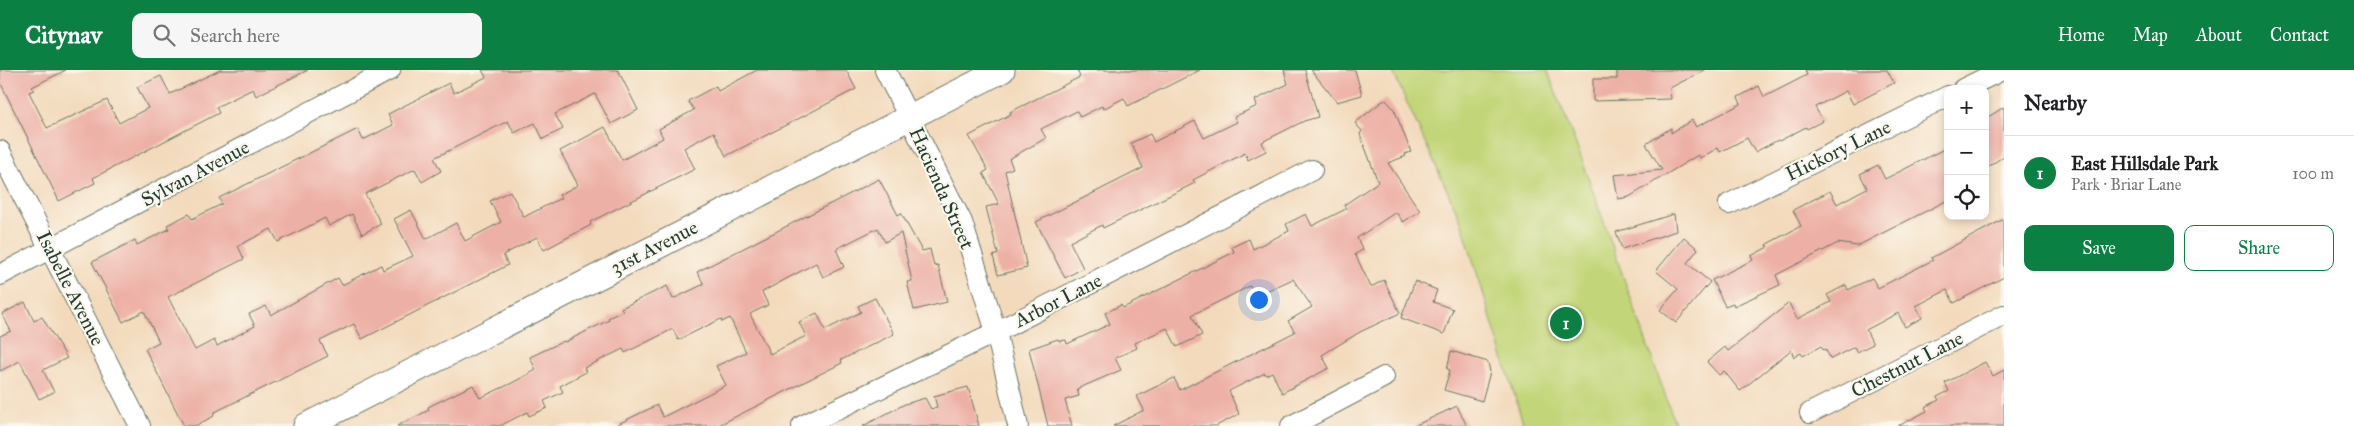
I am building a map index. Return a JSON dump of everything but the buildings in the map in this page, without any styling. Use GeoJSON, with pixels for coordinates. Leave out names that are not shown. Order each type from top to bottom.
{"type":"FeatureCollection","features":[{"type":"Feature","properties":{"kind":"street","name":"Sylvan Avenue"},"geometry":{"type":"LineString","coordinates":[[0,275],[390,70]]}},
{"type":"Feature","properties":{"kind":"street","name":"Hacienda Street"},"geometry":{"type":"LineString","coordinates":[[885,70],[910,116],[962,222],[996,332],[1018,426]]}},
{"type":"Feature","properties":{"kind":"street","name":"31st Avenue"},"geometry":{"type":"LineString","coordinates":[[306,426],[1002,70]]}},
{"type":"Feature","properties":{"kind":"street"},"geometry":{"type":"LineString","coordinates":[[1971,85],[2002,70]]}},
{"type":"Feature","properties":{"kind":"street","name":"Hickory Lane"},"geometry":{"type":"LineString","coordinates":[[1729,204],[1944,98]]}},
{"type":"Feature","properties":{"kind":"street","name":"Isabelle Avenue"},"geometry":{"type":"LineString","coordinates":[[0,151],[52,249],[140,426]]}},
{"type":"Feature","properties":{"kind":"street","name":"Arbor Lane"},"geometry":{"type":"LineString","coordinates":[[802,426],[996,332],[1312,170]]}},
{"type":"Feature","properties":{"kind":"street","name":"Chestnut Lane"},"geometry":{"type":"LineString","coordinates":[[1810,413],[2004,316]]}},
{"type":"Feature","properties":{"kind":"street"},"geometry":{"type":"LineString","coordinates":[[1290,426],[1384,377]]}},
{"type":"Feature","properties":{"kind":"green space"},"geometry":{"type":"Polygon","coordinates":[[[1392,70],[1547,70],[1582,160],[1676,426],[1524,426],[1461,221],[1392,70]]]}},
{"type":"Feature","properties":{"kind":"place","name":"East Hillsdale Park"},"geometry":{"type":"Point","coordinates":[1566,323]}}]}
